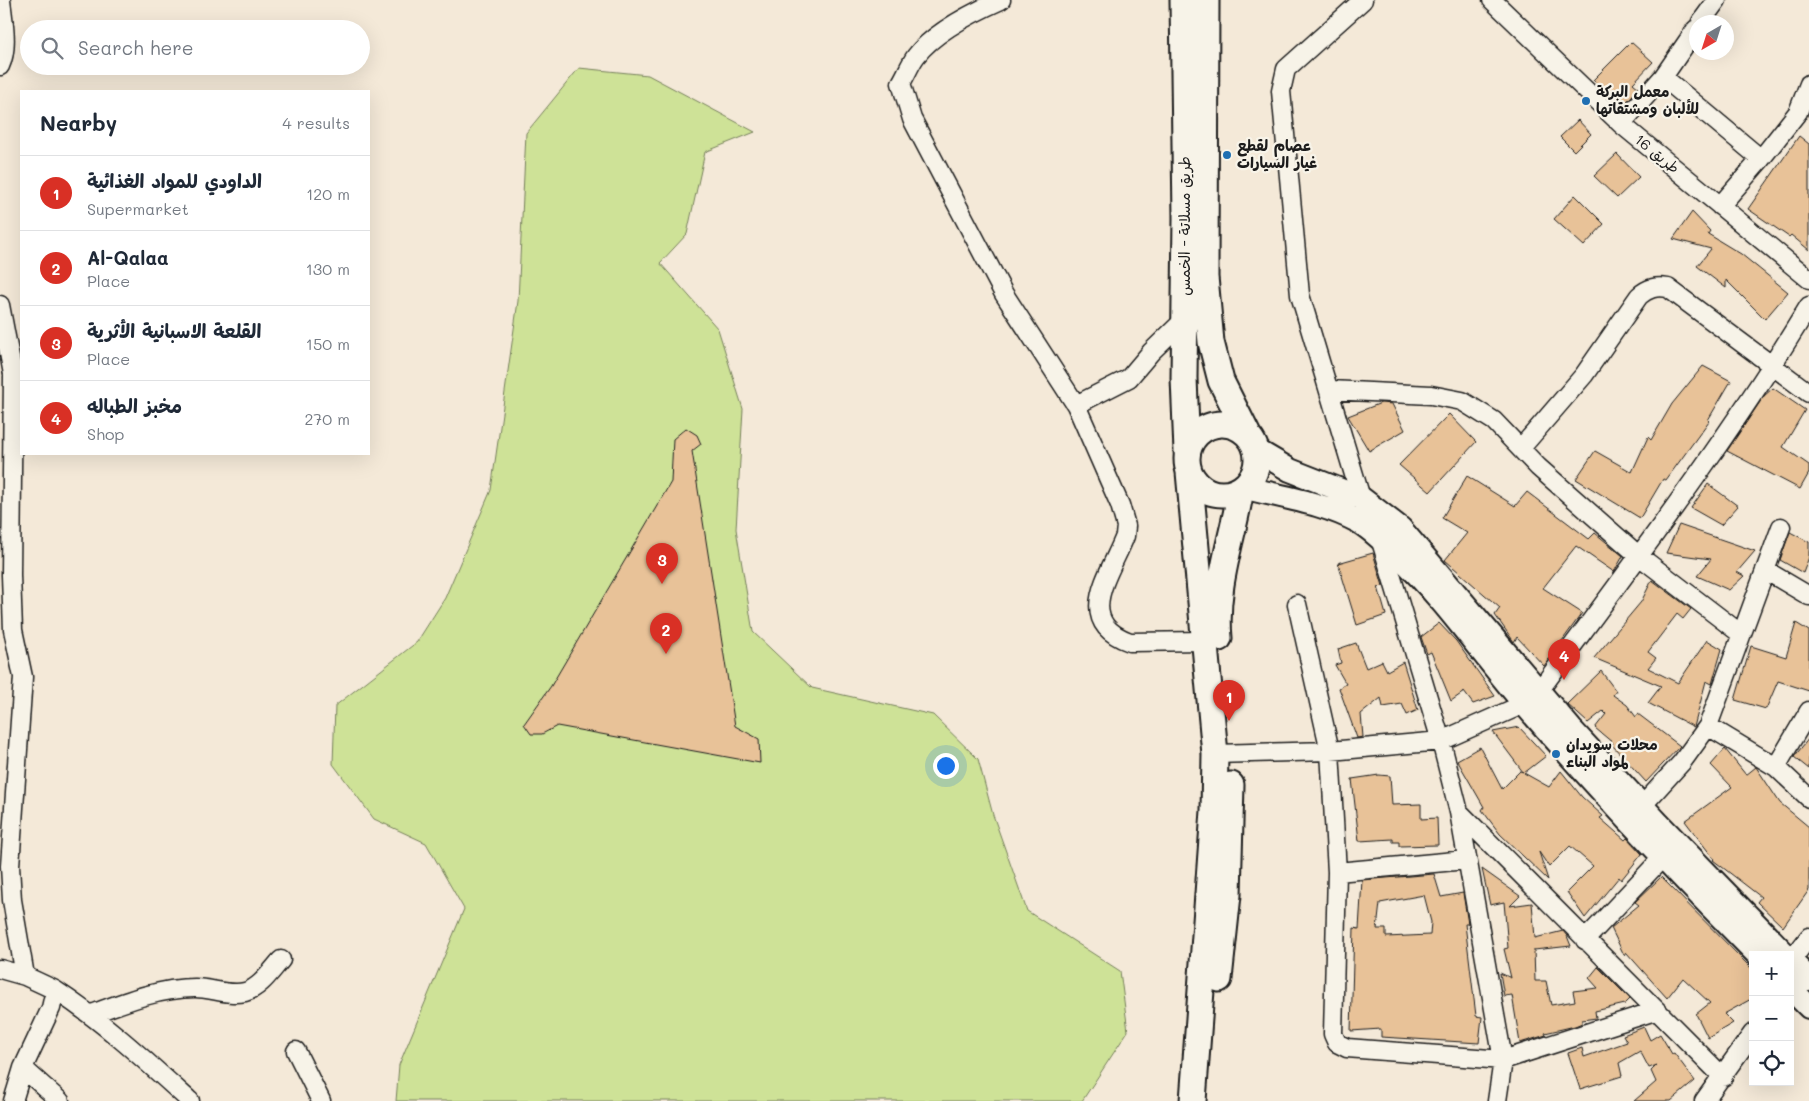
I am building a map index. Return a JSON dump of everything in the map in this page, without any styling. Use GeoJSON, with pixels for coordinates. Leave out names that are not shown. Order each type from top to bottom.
{"type":"FeatureCollection","features":[{"type":"Feature","properties":{"kind":"highway","name":"طريق مسلاتة - الخمس"},"geometry":{"type":"LineString","coordinates":[[1183,0],[1188,462],[1204,641],[1223,753]]}},
{"type":"Feature","properties":{"kind":"highway","name":"طريق مسلاتة - الخمس"},"geometry":{"type":"LineString","coordinates":[[1206,0],[1205,267],[1211,342],[1221,381],[1252,443]]}},
{"type":"Feature","properties":{"kind":"highway"},"geometry":{"type":"LineString","coordinates":[[1208,1101],[1228,895],[1231,810],[1223,753],[1217,623],[1222,567],[1242,488],[1255,471],[1252,443],[1229,424],[1212,425],[1197,433],[1188,462],[1198,484],[1211,493],[1221,494],[1242,488]]}},
{"type":"Feature","properties":{"kind":"highway"},"geometry":{"type":"LineString","coordinates":[[1193,1101],[1214,811],[1223,753]]}},
{"type":"Feature","properties":{"kind":"main road"},"geometry":{"type":"LineString","coordinates":[[1252,443],[1290,470],[1360,498],[1400,528],[1532,698],[1662,858],[1754,951]]}},
{"type":"Feature","properties":{"kind":"main road"},"geometry":{"type":"LineString","coordinates":[[1242,488],[1339,513],[1359,523],[1380,538],[1425,581],[1532,698],[1571,729],[1642,806],[1782,951]]}},
{"type":"Feature","properties":{"kind":"main road"},"geometry":{"type":"LineString","coordinates":[[1794,965],[1809,978]]}},
{"type":"Feature","properties":{"kind":"main road"},"geometry":{"type":"LineString","coordinates":[[1794,992],[1809,1007]]}},
{"type":"Feature","properties":{"kind":"street"},"geometry":{"type":"LineString","coordinates":[[0,66],[3,59],[4,30],[1,0]]}},
{"type":"Feature","properties":{"kind":"street"},"geometry":{"type":"LineString","coordinates":[[1000,0],[970,14],[946,30],[916,56],[901,84],[912,119],[1004,294],[1076,405],[1120,505],[1126,526],[1122,544],[1099,595],[1097,606],[1101,619],[1110,631],[1119,638],[1130,642],[1204,641]]}},
{"type":"Feature","properties":{"kind":"street"},"geometry":{"type":"LineString","coordinates":[[1176,0],[1183,0]]}},
{"type":"Feature","properties":{"kind":"street"},"geometry":{"type":"LineString","coordinates":[[1360,498],[1330,390],[1300,295],[1281,91],[1286,69],[1363,0]]}},
{"type":"Feature","properties":{"kind":"street","name":"طريق 16"},"geometry":{"type":"LineString","coordinates":[[1492,0],[1621,124],[1809,279]]}},
{"type":"Feature","properties":{"kind":"street"},"geometry":{"type":"LineString","coordinates":[[1706,15],[1717,0]]}},
{"type":"Feature","properties":{"kind":"street"},"geometry":{"type":"LineString","coordinates":[[1621,124],[1663,78],[1689,39]]}},
{"type":"Feature","properties":{"kind":"street"},"geometry":{"type":"LineString","coordinates":[[1663,78],[1762,159]]}},
{"type":"Feature","properties":{"kind":"street"},"geometry":{"type":"LineString","coordinates":[[1720,206],[1804,115],[1809,84]]}},
{"type":"Feature","properties":{"kind":"street"},"geometry":{"type":"LineString","coordinates":[[1521,448],[1584,375],[1639,296],[1646,289],[1660,286],[1668,288],[1809,393]]}},
{"type":"Feature","properties":{"kind":"street"},"geometry":{"type":"LineString","coordinates":[[0,305],[14,374],[11,575],[14,630],[23,677],[10,866],[12,900],[25,976]]}},
{"type":"Feature","properties":{"kind":"street"},"geometry":{"type":"LineString","coordinates":[[1223,753],[1330,751],[1441,741],[1532,698],[1639,556],[1772,366],[1809,306]]}},
{"type":"Feature","properties":{"kind":"street"},"geometry":{"type":"LineString","coordinates":[[1076,405],[1129,378],[1151,352],[1185,319]]}},
{"type":"Feature","properties":{"kind":"street"},"geometry":{"type":"LineString","coordinates":[[1330,390],[1431,395],[1462,401],[1494,421],[1538,467],[1639,556],[1741,634]]}},
{"type":"Feature","properties":{"kind":"street"},"geometry":{"type":"LineString","coordinates":[[1642,806],[1682,762],[1708,726],[1781,527]]}},
{"type":"Feature","properties":{"kind":"street"},"geometry":{"type":"LineString","coordinates":[[1380,538],[1441,741],[1459,812],[1502,1060],[1497,1101]]}},
{"type":"Feature","properties":{"kind":"street"},"geometry":{"type":"LineString","coordinates":[[1765,570],[1809,596]]}},
{"type":"Feature","properties":{"kind":"street"},"geometry":{"type":"LineString","coordinates":[[1297,604],[1330,751],[1337,872],[1332,1034],[1337,1043],[1347,1048],[1502,1060],[1655,1011]]}},
{"type":"Feature","properties":{"kind":"street"},"geometry":{"type":"LineString","coordinates":[[1776,767],[1809,711]]}},
{"type":"Feature","properties":{"kind":"street"},"geometry":{"type":"LineString","coordinates":[[1708,726],[1776,767],[1809,798]]}},
{"type":"Feature","properties":{"kind":"street"},"geometry":{"type":"LineString","coordinates":[[1459,812],[1722,1077]]}},
{"type":"Feature","properties":{"kind":"street"},"geometry":{"type":"LineString","coordinates":[[1585,940],[1662,858]]}},
{"type":"Feature","properties":{"kind":"street"},"geometry":{"type":"LineString","coordinates":[[1337,872],[1466,860]]}},
{"type":"Feature","properties":{"kind":"street"},"geometry":{"type":"LineString","coordinates":[[1794,956],[1809,938]]}},
{"type":"Feature","properties":{"kind":"street"},"geometry":{"type":"LineString","coordinates":[[92,1014],[131,1000],[166,991],[195,988],[244,992],[257,987],[281,960]]}},
{"type":"Feature","properties":{"kind":"street"},"geometry":{"type":"LineString","coordinates":[[0,969],[25,976],[55,990],[92,1014],[125,1040],[190,1101]]}},
{"type":"Feature","properties":{"kind":"street"},"geometry":{"type":"LineString","coordinates":[[13,1101],[23,1068],[51,1008],[55,990]]}},
{"type":"Feature","properties":{"kind":"street"},"geometry":{"type":"LineString","coordinates":[[1704,1101],[1749,1039]]}},
{"type":"Feature","properties":{"kind":"street"},"geometry":{"type":"LineString","coordinates":[[296,1051],[322,1101]]}},
{"type":"Feature","properties":{"kind":"street"},"geometry":{"type":"LineString","coordinates":[[23,1068],[60,1101]]}},
{"type":"Feature","properties":{"kind":"green space"},"geometry":{"type":"Polygon","coordinates":[[[579,68],[648,75],[755,132],[705,152],[687,234],[660,263],[718,329],[743,409],[736,529],[753,632],[812,688],[933,715],[978,759],[993,815],[1027,911],[1120,971],[1128,1031],[1082,1101],[396,1101],[399,1065],[464,909],[426,843],[374,819],[333,764],[335,706],[417,642],[445,598],[491,490],[518,301],[526,133],[579,68]]]}},
{"type":"Feature","properties":{"kind":"building"},"geometry":{"type":"Polygon","coordinates":[[[1631,42],[1653,62],[1633,83],[1639,88],[1622,107],[1593,80],[1631,42]]]}},
{"type":"Feature","properties":{"kind":"building"},"geometry":{"type":"Polygon","coordinates":[[[1578,120],[1591,134],[1574,151],[1560,137],[1578,120]]]}},
{"type":"Feature","properties":{"kind":"building"},"geometry":{"type":"Polygon","coordinates":[[[1799,136],[1809,144],[1809,250],[1791,235],[1789,237],[1748,209],[1799,136]]]}},
{"type":"Feature","properties":{"kind":"building"},"geometry":{"type":"Polygon","coordinates":[[[1617,154],[1639,177],[1617,198],[1594,176],[1617,154]]]}},
{"type":"Feature","properties":{"kind":"building"},"geometry":{"type":"Polygon","coordinates":[[[1575,195],[1604,224],[1584,246],[1554,219],[1575,195]]]}},
{"type":"Feature","properties":{"kind":"building"},"geometry":{"type":"Polygon","coordinates":[[[1692,212],[1710,231],[1708,234],[1741,254],[1788,292],[1765,319],[1726,280],[1726,288],[1697,266],[1711,249],[1673,239],[1692,212]]]}},
{"type":"Feature","properties":{"kind":"building"},"geometry":{"type":"Polygon","coordinates":[[[1703,366],[1731,381],[1709,421],[1666,480],[1663,479],[1640,518],[1576,479],[1595,451],[1632,472],[1648,437],[1651,440],[1672,404],[1703,366]]]}},
{"type":"Feature","properties":{"kind":"building"},"geometry":{"type":"Polygon","coordinates":[[[1773,388],[1805,410],[1783,447],[1809,465],[1809,473],[1800,489],[1727,451],[1764,396],[1773,388]]]}},
{"type":"Feature","properties":{"kind":"building"},"geometry":{"type":"Polygon","coordinates":[[[1381,403],[1392,404],[1405,430],[1369,451],[1348,416],[1381,403]]]}},
{"type":"Feature","properties":{"kind":"building"},"geometry":{"type":"Polygon","coordinates":[[[1449,414],[1476,442],[1430,492],[1399,465],[1449,414]]]}},
{"type":"Feature","properties":{"kind":"building"},"geometry":{"type":"Polygon","coordinates":[[[686,428],[697,435],[701,444],[692,451],[735,726],[759,739],[760,763],[557,726],[542,734],[531,734],[524,724],[551,686],[671,482],[673,439],[686,428]]]}},
{"type":"Feature","properties":{"kind":"building"},"geometry":{"type":"Polygon","coordinates":[[[1467,476],[1515,506],[1527,492],[1589,539],[1595,533],[1623,556],[1614,572],[1576,546],[1543,588],[1582,613],[1544,666],[1517,637],[1514,642],[1495,615],[1500,608],[1445,560],[1467,533],[1442,518],[1467,476]]]}},
{"type":"Feature","properties":{"kind":"building"},"geometry":{"type":"Polygon","coordinates":[[[1708,484],[1738,506],[1721,525],[1691,508],[1708,484]]]}},
{"type":"Feature","properties":{"kind":"building"},"geometry":{"type":"Polygon","coordinates":[[[1679,525],[1755,551],[1737,572],[1744,576],[1729,590],[1697,576],[1711,559],[1666,553],[1679,525]]]}},
{"type":"Feature","properties":{"kind":"building"},"geometry":{"type":"Polygon","coordinates":[[[1790,532],[1809,542],[1809,557],[1803,573],[1780,560],[1790,532]]]}},
{"type":"Feature","properties":{"kind":"building"},"geometry":{"type":"Polygon","coordinates":[[[1373,553],[1383,586],[1378,587],[1386,615],[1357,625],[1338,563],[1373,553]]]}},
{"type":"Feature","properties":{"kind":"building"},"geometry":{"type":"Polygon","coordinates":[[[1652,580],[1691,609],[1683,619],[1677,614],[1648,652],[1656,658],[1648,668],[1678,683],[1707,640],[1722,649],[1712,684],[1706,681],[1694,727],[1648,703],[1661,686],[1594,658],[1641,602],[1652,580]]]}},
{"type":"Feature","properties":{"kind":"building"},"geometry":{"type":"Polygon","coordinates":[[[1439,623],[1456,641],[1495,696],[1473,704],[1464,692],[1451,701],[1431,652],[1427,654],[1421,637],[1439,623]]]}},
{"type":"Feature","properties":{"kind":"building"},"geometry":{"type":"Polygon","coordinates":[[[1796,623],[1809,631],[1809,691],[1778,681],[1766,709],[1735,700],[1751,646],[1786,657],[1796,623]]]}},
{"type":"Feature","properties":{"kind":"building"},"geometry":{"type":"Polygon","coordinates":[[[1356,643],[1366,668],[1382,661],[1387,671],[1403,662],[1418,710],[1407,715],[1402,704],[1383,707],[1381,698],[1361,714],[1363,737],[1357,738],[1339,688],[1346,684],[1335,665],[1341,663],[1338,649],[1356,643]]]}},
{"type":"Feature","properties":{"kind":"building"},"geometry":{"type":"Polygon","coordinates":[[[1601,671],[1616,691],[1613,695],[1627,705],[1636,717],[1638,714],[1680,746],[1646,782],[1612,745],[1613,743],[1595,728],[1606,714],[1603,711],[1588,723],[1567,704],[1601,671]]]}},
{"type":"Feature","properties":{"kind":"building"},"geometry":{"type":"Polygon","coordinates":[[[1519,727],[1546,756],[1524,773],[1549,787],[1561,771],[1582,797],[1603,816],[1600,818],[1625,840],[1627,838],[1642,854],[1621,880],[1619,877],[1585,918],[1567,892],[1593,866],[1570,846],[1549,867],[1539,852],[1548,880],[1500,834],[1482,810],[1484,807],[1457,760],[1480,747],[1502,789],[1520,771],[1523,772],[1493,732],[1519,727]]]}},
{"type":"Feature","properties":{"kind":"building"},"geometry":{"type":"Polygon","coordinates":[[[1809,738],[1809,769],[1794,757],[1809,738]]]}},
{"type":"Feature","properties":{"kind":"building"},"geometry":{"type":"Polygon","coordinates":[[[1725,749],[1746,775],[1756,767],[1780,803],[1809,827],[1809,890],[1783,927],[1757,902],[1761,897],[1713,860],[1685,821],[1732,787],[1711,765],[1725,749]]]}},
{"type":"Feature","properties":{"kind":"building"},"geometry":{"type":"Polygon","coordinates":[[[1379,775],[1390,776],[1392,805],[1421,804],[1421,819],[1437,818],[1438,845],[1399,846],[1399,842],[1393,842],[1393,839],[1359,841],[1352,779],[1379,775]]]}},
{"type":"Feature","properties":{"kind":"building"},"geometry":{"type":"Polygon","coordinates":[[[1482,869],[1520,896],[1510,906],[1532,903],[1535,938],[1563,931],[1567,936],[1571,946],[1534,950],[1535,981],[1546,981],[1551,1005],[1575,1001],[1573,991],[1598,988],[1589,978],[1598,967],[1630,999],[1625,1004],[1595,1011],[1596,1018],[1582,1020],[1582,1023],[1575,1026],[1545,1033],[1546,1035],[1520,1043],[1512,995],[1504,996],[1500,973],[1511,978],[1504,949],[1508,948],[1504,902],[1490,905],[1482,869]]]}},
{"type":"Feature","properties":{"kind":"building"},"geometry":{"type":"Polygon","coordinates":[[[1434,874],[1441,897],[1463,893],[1468,924],[1465,924],[1476,1016],[1482,1017],[1479,1043],[1381,1037],[1381,1029],[1351,1031],[1354,928],[1359,929],[1362,880],[1434,874]],[[1424,895],[1380,903],[1377,929],[1386,929],[1386,937],[1430,935],[1431,922],[1424,895]]]}},
{"type":"Feature","properties":{"kind":"building"},"geometry":{"type":"Polygon","coordinates":[[[1661,877],[1749,966],[1749,1000],[1724,1014],[1733,1023],[1708,1038],[1696,1014],[1710,1003],[1683,978],[1667,998],[1626,952],[1624,955],[1611,928],[1639,905],[1635,902],[1661,877]]]}},
{"type":"Feature","properties":{"kind":"building"},"geometry":{"type":"Polygon","coordinates":[[[1644,1027],[1650,1040],[1660,1034],[1672,1054],[1674,1053],[1695,1081],[1671,1101],[1634,1101],[1656,1082],[1651,1071],[1657,1065],[1649,1068],[1640,1051],[1619,1063],[1622,1076],[1580,1089],[1568,1053],[1582,1048],[1584,1057],[1627,1042],[1623,1035],[1644,1027]]]}},
{"type":"Feature","properties":{"kind":"place","name":"معمل البركة للألبان ومشتقاتها"},"geometry":{"type":"Point","coordinates":[1586,101]}},
{"type":"Feature","properties":{"kind":"place","name":"عصام لقطع غيار السيارات"},"geometry":{"type":"Point","coordinates":[1227,155]}},
{"type":"Feature","properties":{"kind":"place","name":"القلعة الاسبانية الأثرية"},"geometry":{"type":"Point","coordinates":[662,584]}},
{"type":"Feature","properties":{"kind":"place","name":"Al-Qalaa"},"geometry":{"type":"Point","coordinates":[666,654]}},
{"type":"Feature","properties":{"kind":"place","name":"مخبز الطباله"},"geometry":{"type":"Point","coordinates":[1564,680]}},
{"type":"Feature","properties":{"kind":"place","name":"الداودي للمواد الغذائية"},"geometry":{"type":"Point","coordinates":[1229,721]}},
{"type":"Feature","properties":{"kind":"place","name":"محلات سويدان لمواد البناء"},"geometry":{"type":"Point","coordinates":[1556,754]}}]}
